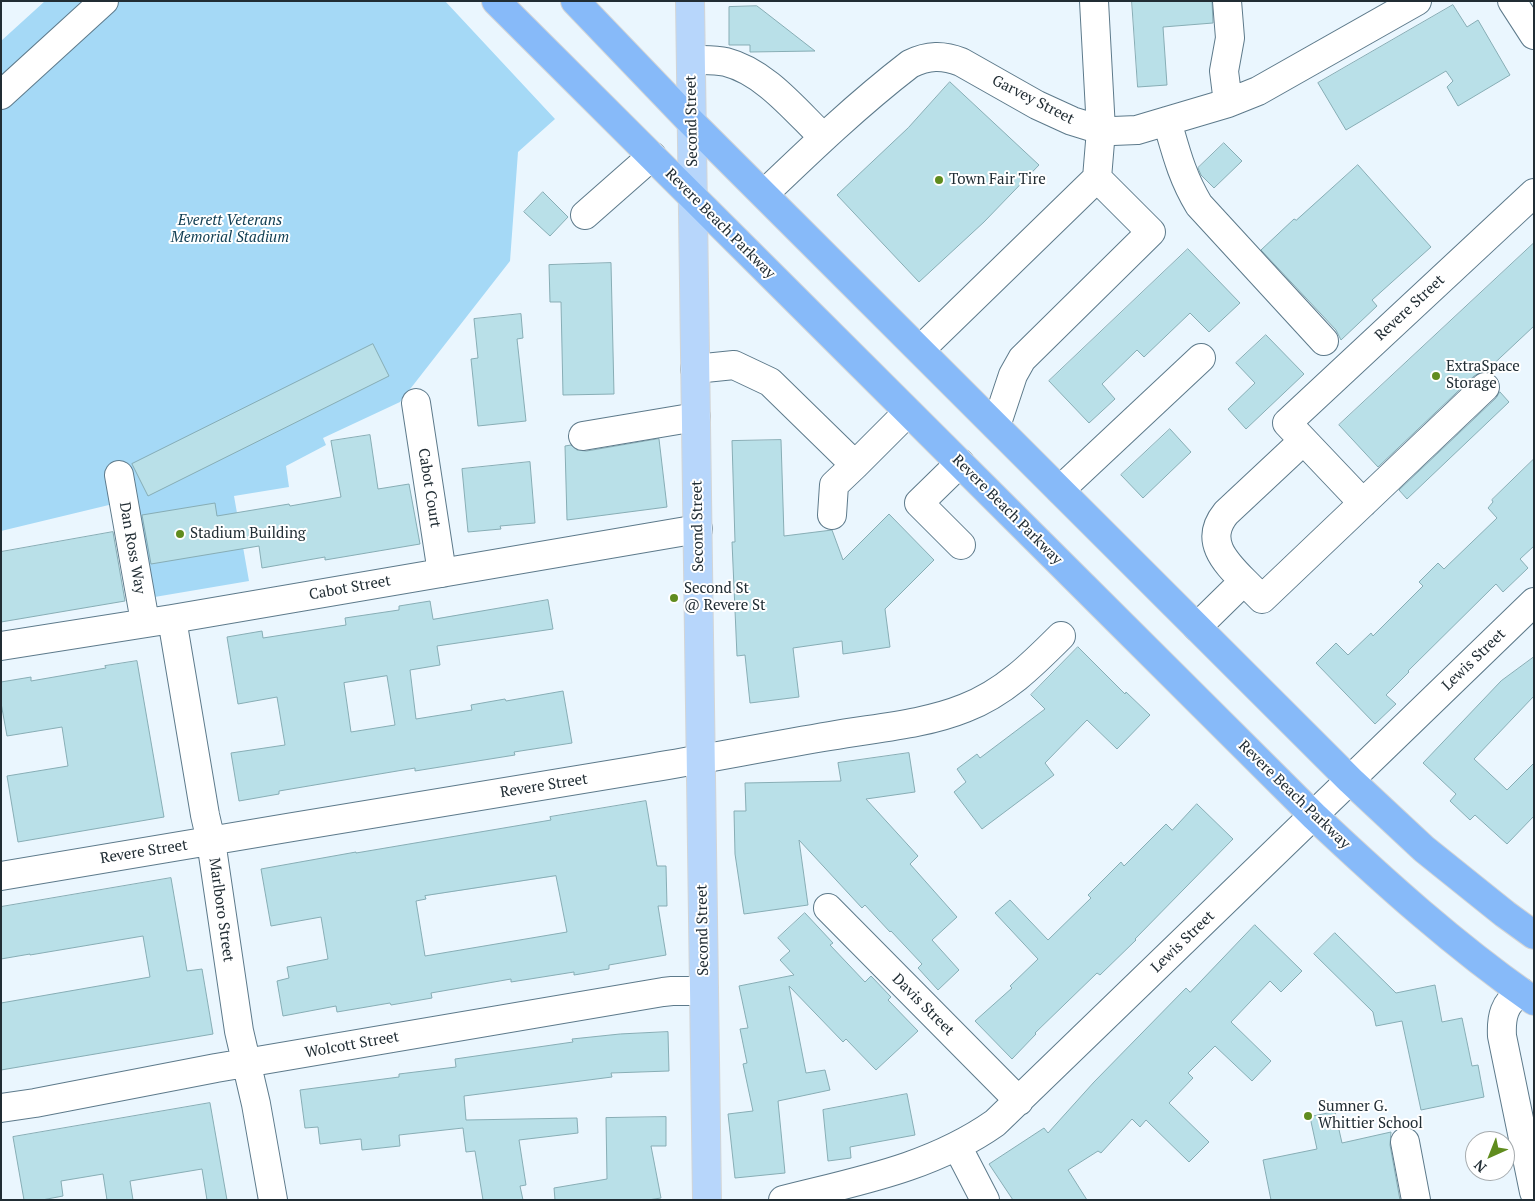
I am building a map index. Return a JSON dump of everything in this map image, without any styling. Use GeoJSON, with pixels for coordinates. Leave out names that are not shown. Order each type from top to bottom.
{"type":"FeatureCollection","features":[{"type":"Feature","properties":{"kind":"highway","name":"Revere Beach Parkway"},"geometry":{"type":"LineString","coordinates":[[496,1],[1314,816],[1405,900],[1450,938],[1527,996]]}},
{"type":"Feature","properties":{"kind":"highway"},"geometry":{"type":"LineString","coordinates":[[575,1],[637,68],[1350,780],[1424,849],[1484,898],[1534,935]]}},
{"type":"Feature","properties":{"kind":"highway"},"geometry":{"type":"LineString","coordinates":[[1424,849],[1534,915]]}},
{"type":"Feature","properties":{"kind":"main road","name":"Second Street"},"geometry":{"type":"LineString","coordinates":[[690,1],[707,1200]]}},
{"type":"Feature","properties":{"kind":"street"},"geometry":{"type":"LineString","coordinates":[[1,95],[104,1]]}},
{"type":"Feature","properties":{"kind":"street"},"geometry":{"type":"LineString","coordinates":[[920,350],[1097,178],[1101,130],[1094,1]]}},
{"type":"Feature","properties":{"kind":"street"},"geometry":{"type":"LineString","coordinates":[[1228,1],[1230,38],[1224,71],[1228,103]]}},
{"type":"Feature","properties":{"kind":"street","name":"Garvey Street"},"geometry":{"type":"LineString","coordinates":[[764,194],[855,108],[910,64],[931,56],[941,56],[961,62],[1053,113],[1101,130],[1131,131],[1242,98],[1272,84],[1417,1]]}},
{"type":"Feature","properties":{"kind":"street"},"geometry":{"type":"LineString","coordinates":[[1512,1],[1534,35]]}},
{"type":"Feature","properties":{"kind":"street"},"geometry":{"type":"LineString","coordinates":[[691,60],[726,62],[750,72],[776,91],[823,137]]}},
{"type":"Feature","properties":{"kind":"street"},"geometry":{"type":"LineString","coordinates":[[1167,121],[1183,174],[1199,205],[1324,341]]}},
{"type":"Feature","properties":{"kind":"street"},"geometry":{"type":"LineString","coordinates":[[585,215],[652,156]]}},
{"type":"Feature","properties":{"kind":"street"},"geometry":{"type":"LineString","coordinates":[[996,426],[1013,375],[1022,359],[1151,232],[1097,178]]}},
{"type":"Feature","properties":{"kind":"street","name":"Revere Street"},"geometry":{"type":"LineString","coordinates":[[1244,581],[1222,555],[1216,535],[1217,526],[1226,513],[1295,432],[1534,193]]}},
{"type":"Feature","properties":{"kind":"street"},"geometry":{"type":"LineString","coordinates":[[1060,490],[1201,358]]}},
{"type":"Feature","properties":{"kind":"street"},"geometry":{"type":"LineString","coordinates":[[695,370],[734,365],[770,382],[855,465]]}},
{"type":"Feature","properties":{"kind":"street"},"geometry":{"type":"LineString","coordinates":[[1196,627],[1244,581],[1262,599],[1485,387]]}},
{"type":"Feature","properties":{"kind":"street","name":"Cabot Court"},"geometry":{"type":"LineString","coordinates":[[416,403],[442,573]]}},
{"type":"Feature","properties":{"kind":"street"},"geometry":{"type":"LineString","coordinates":[[832,515],[834,485],[908,412]]}},
{"type":"Feature","properties":{"kind":"street"},"geometry":{"type":"LineString","coordinates":[[583,436],[696,418]]}},
{"type":"Feature","properties":{"kind":"street"},"geometry":{"type":"LineString","coordinates":[[1295,432],[1363,503]]}},
{"type":"Feature","properties":{"kind":"street"},"geometry":{"type":"LineString","coordinates":[[960,463],[919,503],[961,545]]}},
{"type":"Feature","properties":{"kind":"street","name":"Dan Ross Way"},"geometry":{"type":"LineString","coordinates":[[119,474],[145,622]]}},
{"type":"Feature","properties":{"kind":"street","name":"Cabot Street"},"geometry":{"type":"LineString","coordinates":[[1,646],[172,619],[698,529]]}},
{"type":"Feature","properties":{"kind":"street","name":"Lewis Street"},"geometry":{"type":"LineString","coordinates":[[783,1200],[866,1190],[911,1166],[957,1146],[995,1123],[1019,1102],[1534,602]]}},
{"type":"Feature","properties":{"kind":"street","name":"Marlboro Street"},"geometry":{"type":"LineString","coordinates":[[172,619],[211,841],[239,1031],[248,1063],[273,1200]]}},
{"type":"Feature","properties":{"kind":"street","name":"Revere Street"},"geometry":{"type":"LineString","coordinates":[[1,876],[701,760],[945,715],[966,708],[1002,689],[1033,665],[1061,636]]}},
{"type":"Feature","properties":{"kind":"street","name":"Davis Street"},"geometry":{"type":"LineString","coordinates":[[828,908],[1019,1102]]}},
{"type":"Feature","properties":{"kind":"street","name":"Wolcott Street"},"geometry":{"type":"LineString","coordinates":[[1,1108],[248,1063],[672,990],[704,991]]}},
{"type":"Feature","properties":{"kind":"street"},"geometry":{"type":"LineString","coordinates":[[1527,996],[1508,1002],[1502,1017],[1501,1027],[1534,1192]]}},
{"type":"Feature","properties":{"kind":"street"},"geometry":{"type":"LineString","coordinates":[[1404,1142],[1416,1200]]}},
{"type":"Feature","properties":{"kind":"street"},"geometry":{"type":"LineString","coordinates":[[957,1146],[985,1200]]}},
{"type":"Feature","properties":{"kind":"green space","name":"Everett Veterans Memorial Stadium"},"geometry":{"type":"Polygon","coordinates":[[[45,1],[445,1],[555,119],[518,152],[510,261],[400,402],[323,438],[326,445],[286,466],[289,487],[234,496],[249,581],[131,601],[113,504],[1,531],[1,41],[45,1]]]}},
{"type":"Feature","properties":{"kind":"building"},"geometry":{"type":"Polygon","coordinates":[[[1132,1],[1212,1],[1213,23],[1163,27],[1167,85],[1138,87],[1132,1]]]}},
{"type":"Feature","properties":{"kind":"building"},"geometry":{"type":"Polygon","coordinates":[[[1453,5],[1467,27],[1478,20],[1510,75],[1458,106],[1447,87],[1453,81],[1446,71],[1346,130],[1318,83],[1453,5]]]}},
{"type":"Feature","properties":{"kind":"building"},"geometry":{"type":"Polygon","coordinates":[[[757,6],[815,51],[750,52],[750,45],[729,45],[729,7],[757,6]]]}},
{"type":"Feature","properties":{"kind":"building","name":"Town Fair Tire"},"geometry":{"type":"Polygon","coordinates":[[[950,82],[1039,165],[984,222],[919,282],[837,195],[908,128],[950,82]]]}},
{"type":"Feature","properties":{"kind":"building"},"geometry":{"type":"Polygon","coordinates":[[[1224,143],[1242,161],[1214,188],[1201,175],[1198,168],[1224,143]]]}},
{"type":"Feature","properties":{"kind":"building"},"geometry":{"type":"Polygon","coordinates":[[[1358,165],[1431,247],[1372,300],[1377,306],[1341,340],[1336,330],[1261,250],[1294,219],[1296,220],[1358,165]]]}},
{"type":"Feature","properties":{"kind":"building"},"geometry":{"type":"Polygon","coordinates":[[[543,192],[568,217],[550,236],[524,212],[543,192]]]}},
{"type":"Feature","properties":{"kind":"building","name":"ExtraSpace Storage"},"geometry":{"type":"Polygon","coordinates":[[[1534,243],[1534,326],[1485,372],[1474,376],[1378,467],[1339,425],[1534,243]]]}},
{"type":"Feature","properties":{"kind":"building"},"geometry":{"type":"Polygon","coordinates":[[[1188,249],[1240,303],[1209,332],[1190,313],[1144,357],[1137,350],[1102,384],[1115,399],[1089,423],[1049,381],[1188,249]]]}},
{"type":"Feature","properties":{"kind":"building"},"geometry":{"type":"Polygon","coordinates":[[[611,263],[614,394],[563,395],[561,302],[550,302],[549,265],[611,263]]]}},
{"type":"Feature","properties":{"kind":"building"},"geometry":{"type":"Polygon","coordinates":[[[521,314],[523,338],[517,339],[526,421],[478,426],[471,359],[478,358],[474,319],[521,314]]]}},
{"type":"Feature","properties":{"kind":"building"},"geometry":{"type":"Polygon","coordinates":[[[1266,335],[1304,374],[1246,429],[1228,409],[1255,383],[1236,363],[1266,335]]]}},
{"type":"Feature","properties":{"kind":"building"},"geometry":{"type":"Polygon","coordinates":[[[373,344],[389,376],[148,496],[132,464],[373,344]]]}},
{"type":"Feature","properties":{"kind":"building"},"geometry":{"type":"Polygon","coordinates":[[[1500,392],[1509,402],[1407,499],[1399,490],[1496,398],[1500,392]]]}},
{"type":"Feature","properties":{"kind":"building"},"geometry":{"type":"Polygon","coordinates":[[[1170,429],[1191,452],[1143,498],[1121,475],[1170,429]]]}},
{"type":"Feature","properties":{"kind":"building"},"geometry":{"type":"Polygon","coordinates":[[[370,435],[378,489],[409,484],[420,544],[325,560],[325,557],[262,568],[259,546],[151,564],[142,515],[215,503],[217,516],[341,497],[331,441],[370,435]]]}},
{"type":"Feature","properties":{"kind":"building"},"geometry":{"type":"Polygon","coordinates":[[[659,439],[667,507],[567,520],[565,446],[571,445],[577,450],[586,451],[659,439]]]}},
{"type":"Feature","properties":{"kind":"building"},"geometry":{"type":"Polygon","coordinates":[[[781,440],[784,536],[832,530],[843,560],[889,514],[934,560],[885,609],[890,647],[843,654],[842,641],[793,648],[799,697],[750,703],[745,655],[737,656],[732,542],[735,542],[732,441],[781,440]]]}},
{"type":"Feature","properties":{"kind":"building"},"geometry":{"type":"Polygon","coordinates":[[[1534,459],[1534,546],[1520,559],[1528,568],[1503,592],[1496,584],[1408,671],[1386,695],[1396,704],[1375,724],[1316,663],[1336,643],[1348,655],[1371,633],[1373,636],[1423,586],[1419,582],[1438,563],[1444,569],[1497,518],[1488,508],[1493,502],[1492,500],[1534,459]]]}},
{"type":"Feature","properties":{"kind":"building"},"geometry":{"type":"Polygon","coordinates":[[[530,462],[535,523],[500,526],[501,529],[468,532],[462,469],[530,462]]]}},
{"type":"Feature","properties":{"kind":"building"},"geometry":{"type":"Polygon","coordinates":[[[113,532],[125,601],[1,622],[1,552],[113,532]]]}},
{"type":"Feature","properties":{"kind":"building"},"geometry":{"type":"Polygon","coordinates":[[[548,600],[553,629],[437,646],[440,665],[410,670],[416,719],[472,710],[471,705],[563,691],[572,743],[514,752],[515,755],[415,771],[415,768],[279,791],[279,794],[239,801],[231,753],[285,745],[277,697],[238,704],[227,637],[262,631],[263,638],[346,625],[345,618],[399,610],[399,606],[430,601],[433,619],[548,600]],[[387,676],[344,683],[351,732],[395,725],[387,676]]]}},
{"type":"Feature","properties":{"kind":"building"},"geometry":{"type":"Polygon","coordinates":[[[1078,647],[1125,694],[1126,692],[1150,715],[1117,749],[1087,720],[1045,763],[1054,775],[982,829],[954,792],[966,782],[957,769],[977,754],[980,758],[1045,709],[1031,695],[1078,647]]]}},
{"type":"Feature","properties":{"kind":"building"},"geometry":{"type":"Polygon","coordinates":[[[1534,657],[1534,696],[1474,759],[1507,790],[1534,763],[1534,816],[1507,844],[1475,815],[1470,820],[1450,801],[1456,794],[1423,763],[1501,681],[1534,657]]]}},
{"type":"Feature","properties":{"kind":"building"},"geometry":{"type":"Polygon","coordinates":[[[137,661],[164,817],[18,842],[7,776],[68,766],[62,727],[7,736],[1,703],[1,682],[31,677],[31,681],[137,661]]]}},
{"type":"Feature","properties":{"kind":"building"},"geometry":{"type":"Polygon","coordinates":[[[909,753],[915,792],[866,799],[918,856],[910,864],[957,917],[932,940],[959,970],[938,990],[918,968],[922,964],[865,905],[862,908],[799,840],[808,905],[744,914],[735,854],[734,811],[746,811],[745,783],[841,781],[838,763],[909,753]]]}},
{"type":"Feature","properties":{"kind":"building"},"geometry":{"type":"Polygon","coordinates":[[[646,801],[657,866],[666,866],[667,906],[658,906],[666,955],[609,965],[609,969],[574,975],[574,972],[511,982],[511,979],[431,993],[432,998],[391,1005],[390,1003],[337,1012],[336,1006],[283,1016],[277,981],[289,978],[287,967],[328,959],[321,917],[271,926],[261,869],[551,820],[550,817],[646,801]],[[556,876],[425,896],[426,899],[416,901],[425,956],[567,932],[556,876]]]}},
{"type":"Feature","properties":{"kind":"building"},"geometry":{"type":"Polygon","coordinates":[[[1197,804],[1233,839],[1136,940],[1100,975],[1097,973],[1035,1033],[1012,1059],[975,1021],[1012,988],[1010,986],[1038,959],[995,913],[1010,900],[1048,940],[1091,898],[1088,895],[1121,862],[1124,866],[1166,824],[1172,830],[1197,804]]]}},
{"type":"Feature","properties":{"kind":"building"},"geometry":{"type":"Polygon","coordinates":[[[171,878],[187,971],[202,969],[213,1034],[1,1070],[1,1003],[150,977],[143,936],[1,959],[1,907],[171,878]]]}},
{"type":"Feature","properties":{"kind":"building"},"geometry":{"type":"Polygon","coordinates":[[[805,913],[833,943],[830,945],[865,982],[871,976],[891,997],[888,1000],[918,1031],[876,1070],[846,1039],[843,1042],[789,986],[806,1073],[825,1070],[830,1090],[778,1101],[785,1173],[735,1178],[728,1114],[753,1111],[743,1064],[747,1063],[740,1029],[748,1028],[739,986],[794,975],[780,960],[790,951],[778,938],[805,913]]]}},
{"type":"Feature","properties":{"kind":"building"},"geometry":{"type":"Polygon","coordinates":[[[1255,925],[1302,971],[1281,992],[1270,981],[1231,1022],[1271,1061],[1252,1081],[1215,1046],[1188,1073],[1193,1078],[1169,1103],[1209,1142],[1189,1162],[1146,1120],[1140,1127],[1132,1119],[1101,1153],[1098,1151],[1068,1170],[1087,1200],[1013,1200],[989,1164],[1044,1128],[1048,1133],[1094,1082],[1186,988],[1190,992],[1255,925]]]}},
{"type":"Feature","properties":{"kind":"building"},"geometry":{"type":"Polygon","coordinates":[[[1335,933],[1396,993],[1435,985],[1442,1022],[1462,1018],[1472,1066],[1478,1065],[1484,1097],[1421,1110],[1402,1021],[1376,1026],[1373,1012],[1314,954],[1335,933]]]}},
{"type":"Feature","properties":{"kind":"building"},"geometry":{"type":"Polygon","coordinates":[[[668,1032],[669,1071],[611,1073],[612,1077],[464,1096],[466,1120],[577,1118],[578,1133],[519,1140],[526,1185],[520,1186],[523,1200],[483,1200],[475,1151],[466,1152],[463,1128],[399,1135],[400,1146],[362,1150],[361,1139],[320,1144],[318,1127],[305,1128],[300,1090],[399,1077],[399,1074],[456,1067],[455,1059],[573,1042],[572,1039],[668,1032]]]}},
{"type":"Feature","properties":{"kind":"building"},"geometry":{"type":"Polygon","coordinates":[[[907,1094],[915,1135],[850,1147],[851,1158],[828,1161],[823,1110],[907,1094]]]}},
{"type":"Feature","properties":{"kind":"building"},"geometry":{"type":"Polygon","coordinates":[[[210,1103],[227,1200],[207,1200],[202,1169],[130,1181],[133,1200],[107,1200],[103,1174],[61,1181],[63,1196],[42,1200],[24,1200],[13,1137],[210,1103]]]}},
{"type":"Feature","properties":{"kind":"building"},"geometry":{"type":"Polygon","coordinates":[[[1335,1112],[1342,1143],[1391,1132],[1390,1145],[1400,1200],[1271,1200],[1263,1160],[1317,1149],[1310,1117],[1335,1112]]]}},
{"type":"Feature","properties":{"kind":"building"},"geometry":{"type":"Polygon","coordinates":[[[666,1117],[666,1146],[651,1146],[661,1198],[648,1200],[555,1200],[554,1188],[607,1179],[606,1118],[666,1117]]]}},
{"type":"Feature","properties":{"kind":"place","name":"Town Fair Tire"},"geometry":{"type":"Point","coordinates":[939,180]}},
{"type":"Feature","properties":{"kind":"place","name":"ExtraSpace Storage"},"geometry":{"type":"Point","coordinates":[1436,376]}},
{"type":"Feature","properties":{"kind":"place","name":"Stadium Building"},"geometry":{"type":"Point","coordinates":[180,534]}},
{"type":"Feature","properties":{"kind":"place","name":"Second St @ Revere St"},"geometry":{"type":"Point","coordinates":[674,598]}},
{"type":"Feature","properties":{"kind":"place","name":"Sumner G. Whittier School"},"geometry":{"type":"Point","coordinates":[1308,1116]}}]}
